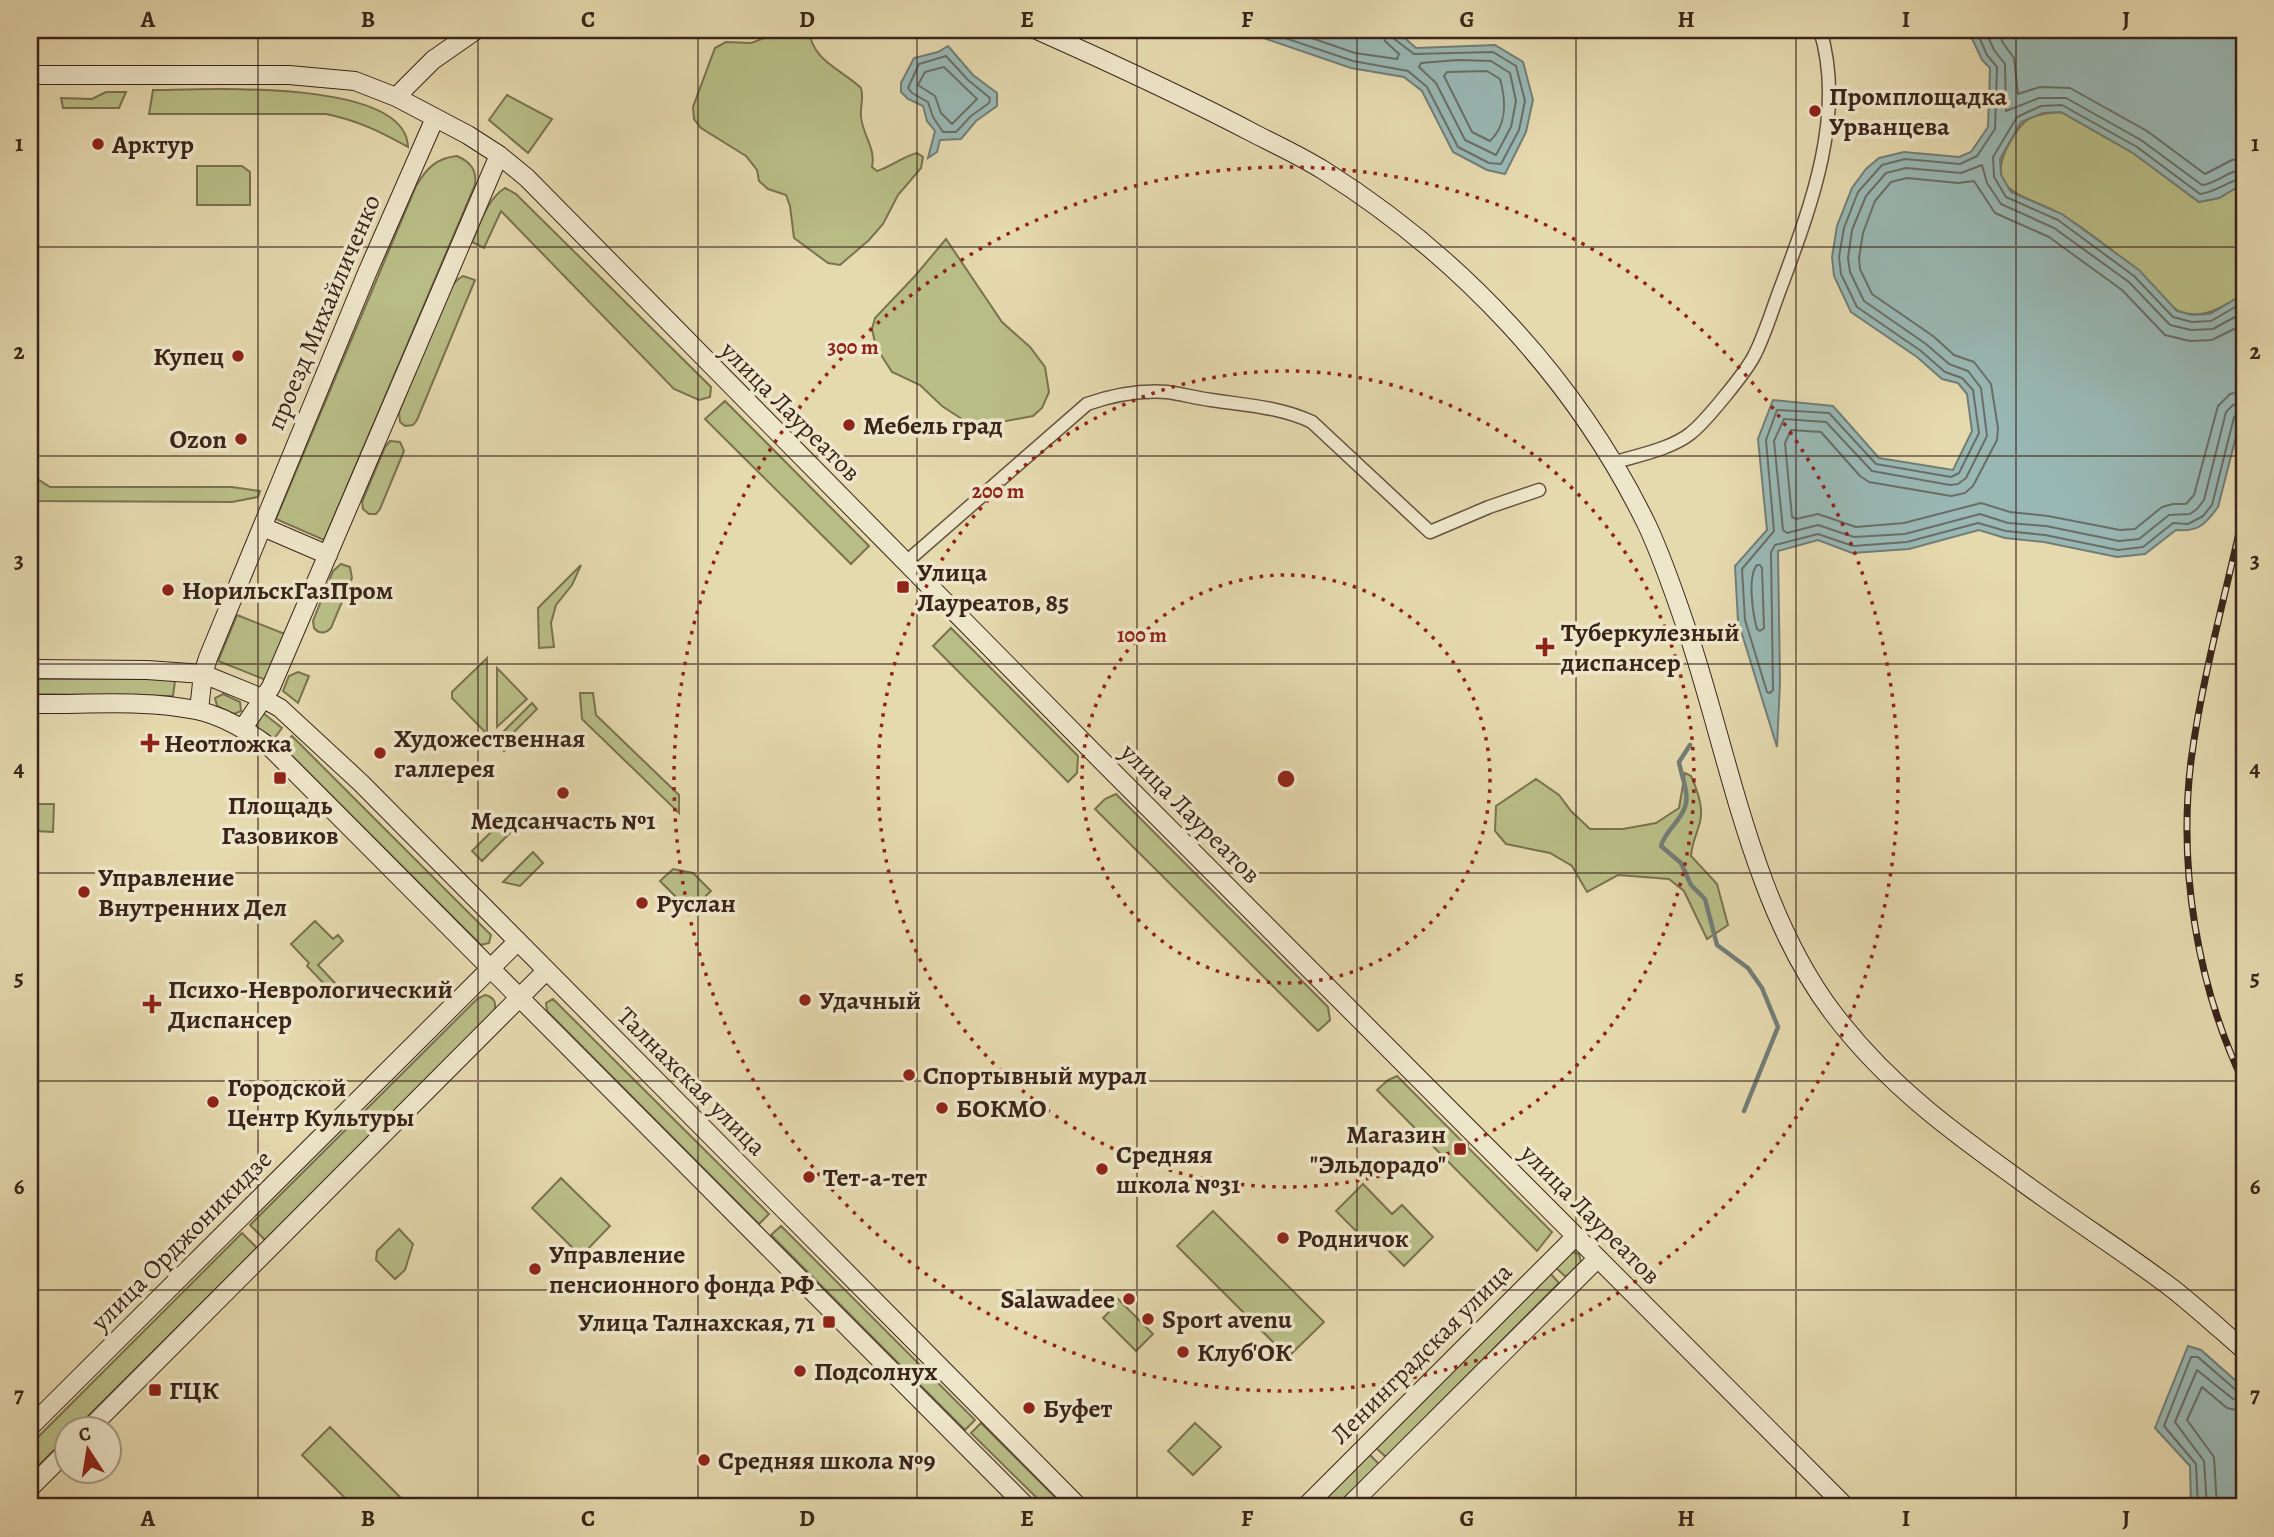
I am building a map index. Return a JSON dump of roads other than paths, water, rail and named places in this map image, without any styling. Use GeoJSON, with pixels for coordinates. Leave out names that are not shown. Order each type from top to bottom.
{"type":"FeatureCollection","features":[{"type":"Feature","properties":{"kind":"street"},"geometry":{"type":"LineString","coordinates":[[396,97],[433,60],[475,30]]}},
{"type":"Feature","properties":{"kind":"street"},"geometry":{"type":"LineString","coordinates":[[1037,30],[1211,110],[1322,169],[1417,237],[1472,286],[1525,341],[1569,397],[1612,463],[1647,526],[1670,583],[1717,724],[1765,888],[1805,970],[1832,1012],[1903,1090],[1942,1125],[2173,1289],[2244,1350]]}},
{"type":"Feature","properties":{"kind":"street"},"geometry":{"type":"LineString","coordinates":[[1612,463],[1659,449],[1690,434],[1755,356],[1814,194],[1828,127],[1828,84],[1820,30]]}},
{"type":"Feature","properties":{"kind":"street","name":"улица Лауреатов"},"geometry":{"type":"LineString","coordinates":[[30,75],[289,75],[355,80],[396,97],[499,155],[527,178],[905,563],[1846,1507]]}},
{"type":"Feature","properties":{"kind":"street","name":"проезд Михайличенко"},"geometry":{"type":"LineString","coordinates":[[199,710],[203,674],[367,273],[435,118]]}},
{"type":"Feature","properties":{"kind":"street"},"geometry":{"type":"LineString","coordinates":[[243,729],[271,687],[499,155]]}},
{"type":"Feature","properties":{"kind":"street"},"geometry":{"type":"LineString","coordinates":[[905,563],[1087,404],[1109,396],[1167,392],[1247,404],[1303,418],[1312,422],[1430,532],[1489,507],[1539,490]]}},
{"type":"Feature","properties":{"kind":"street"},"geometry":{"type":"LineString","coordinates":[[263,527],[328,555]]}},
{"type":"Feature","properties":{"kind":"street","name":"Талнахская улица"},"geometry":{"type":"LineString","coordinates":[[30,669],[147,670],[203,674],[280,708],[361,783],[1079,1507]]}},
{"type":"Feature","properties":{"kind":"street"},"geometry":{"type":"LineString","coordinates":[[30,704],[148,705],[199,710],[243,729],[272,749],[1027,1507]]}},
{"type":"Feature","properties":{"kind":"street","name":"улица Орджоникидзе"},"geometry":{"type":"LineString","coordinates":[[30,1427],[518,941]]}},
{"type":"Feature","properties":{"kind":"street"},"geometry":{"type":"LineString","coordinates":[[105,1414],[546,971]]}},
{"type":"Feature","properties":{"kind":"street","name":"Ленинградская улица"},"geometry":{"type":"LineString","coordinates":[[1305,1507],[1576,1236]]}},
{"type":"Feature","properties":{"kind":"street"},"geometry":{"type":"LineString","coordinates":[[1348,1507],[1598,1258]]}},
{"type":"Feature","properties":{"kind":"street"},"geometry":{"type":"LineString","coordinates":[[30,1488],[52,1466]]}},
{"type":"Feature","properties":{"kind":"water"},"geometry":{"type":"Polygon","coordinates":[[[1240,30],[1389,30],[1399,33],[1416,48],[1495,45],[1523,62],[1533,100],[1526,132],[1505,174],[1487,170],[1453,152],[1422,91],[1404,77],[1351,68],[1240,30]]]}},
{"type":"Feature","properties":{"kind":"water"},"geometry":{"type":"Polygon","coordinates":[[[1968,30],[2244,30],[2244,183],[2219,198],[2199,202],[2133,153],[2061,112],[2043,113],[2021,122],[2000,159],[2001,175],[2011,192],[2062,214],[2139,270],[2177,311],[2192,315],[2210,314],[2244,294],[2244,405],[2218,507],[2200,526],[2190,530],[2176,530],[2145,554],[2117,557],[2044,542],[2005,538],[1979,530],[1909,549],[1852,553],[1818,540],[1778,551],[1780,682],[1777,747],[1738,621],[1735,566],[1767,530],[1758,439],[1773,400],[1833,406],[1879,458],[1953,470],[1972,431],[1967,394],[1958,383],[1942,379],[1917,357],[1851,312],[1834,276],[1832,257],[1837,226],[1852,188],[1866,169],[1879,158],[1904,152],[1959,157],[1971,152],[1988,127],[1990,68],[1982,60],[1968,30]]]}},
{"type":"Feature","properties":{"kind":"water"},"geometry":{"type":"Polygon","coordinates":[[[948,46],[973,75],[997,93],[997,106],[976,121],[961,139],[940,140],[937,152],[928,158],[935,131],[927,121],[923,106],[908,99],[901,92],[901,83],[914,58],[938,52],[948,46]]]}},
{"type":"Feature","properties":{"kind":"water"},"geometry":{"type":"Polygon","coordinates":[[[2188,1346],[2201,1350],[2244,1388],[2244,1507],[2191,1507],[2190,1466],[2155,1428],[2188,1346]]]}},
{"type":"Feature","properties":{"kind":"waterway"},"geometry":{"type":"LineString","coordinates":[[1690,745],[1679,762],[1686,790],[1685,807],[1661,846],[1681,863],[1691,885],[1705,899],[1717,945],[1748,968],[1762,988],[1778,1027],[1744,1111]]}},
{"type":"Feature","properties":{"kind":"railway"},"geometry":{"type":"LineString","coordinates":[[2244,511],[2196,730],[2191,761],[2187,843],[2195,926],[2203,967],[2214,1007],[2244,1083]]}},
{"type":"Feature","properties":{"kind":"place","name":"Промплощадка Урванцева"},"geometry":{"type":"Point","coordinates":[1815,111]}},
{"type":"Feature","properties":{"kind":"place","name":"Арктур"},"geometry":{"type":"Point","coordinates":[98,144]}},
{"type":"Feature","properties":{"kind":"place","name":"Купец"},"geometry":{"type":"Point","coordinates":[238,356]}},
{"type":"Feature","properties":{"kind":"place","name":"Мебель град"},"geometry":{"type":"Point","coordinates":[849,425]}},
{"type":"Feature","properties":{"kind":"place","name":"Ozon"},"geometry":{"type":"Point","coordinates":[241,439]}},
{"type":"Feature","properties":{"kind":"place","name":"Улица Лауреатов, 85"},"geometry":{"type":"Point","coordinates":[903,587]}},
{"type":"Feature","properties":{"kind":"place","name":"НорильскГазПром"},"geometry":{"type":"Point","coordinates":[168,590]}},
{"type":"Feature","properties":{"kind":"place","name":"Туберкулезный диспансер"},"geometry":{"type":"Point","coordinates":[1545,647]}},
{"type":"Feature","properties":{"kind":"place","name":"Неотложка"},"geometry":{"type":"Point","coordinates":[150,743]}},
{"type":"Feature","properties":{"kind":"place","name":"Художественная галлерея"},"geometry":{"type":"Point","coordinates":[380,753]}},
{"type":"Feature","properties":{"kind":"place","name":"Площадь Газовиков"},"geometry":{"type":"Point","coordinates":[280,778]}},
{"type":"Feature","properties":{"kind":"place","name":"Медсанчасть №1"},"geometry":{"type":"Point","coordinates":[563,793]}},
{"type":"Feature","properties":{"kind":"place","name":"Управление Внутренних Дел"},"geometry":{"type":"Point","coordinates":[84,892]}},
{"type":"Feature","properties":{"kind":"place","name":"Руслан"},"geometry":{"type":"Point","coordinates":[642,903]}},
{"type":"Feature","properties":{"kind":"place","name":"Удачный"},"geometry":{"type":"Point","coordinates":[805,1000]}},
{"type":"Feature","properties":{"kind":"place","name":"Психо-Неврологический Диспансер"},"geometry":{"type":"Point","coordinates":[152,1004]}},
{"type":"Feature","properties":{"kind":"place","name":"Спортывный мурал"},"geometry":{"type":"Point","coordinates":[909,1075]}},
{"type":"Feature","properties":{"kind":"place","name":"Городской Центр Культуры"},"geometry":{"type":"Point","coordinates":[213,1102]}},
{"type":"Feature","properties":{"kind":"place","name":"БОКМО"},"geometry":{"type":"Point","coordinates":[942,1108]}},
{"type":"Feature","properties":{"kind":"place","name":"Магазин \"Эльдорадо\""},"geometry":{"type":"Point","coordinates":[1460,1149]}},
{"type":"Feature","properties":{"kind":"place","name":"Средняя школа №31"},"geometry":{"type":"Point","coordinates":[1102,1169]}},
{"type":"Feature","properties":{"kind":"place","name":"Тет-а-тет"},"geometry":{"type":"Point","coordinates":[809,1177]}},
{"type":"Feature","properties":{"kind":"place","name":"Родничок"},"geometry":{"type":"Point","coordinates":[1283,1238]}},
{"type":"Feature","properties":{"kind":"place","name":"Управление пенсионного фонда РФ"},"geometry":{"type":"Point","coordinates":[535,1269]}},
{"type":"Feature","properties":{"kind":"place","name":"Salawadee"},"geometry":{"type":"Point","coordinates":[1129,1299]}},
{"type":"Feature","properties":{"kind":"place","name":"Sport avenu"},"geometry":{"type":"Point","coordinates":[1148,1319]}},
{"type":"Feature","properties":{"kind":"place","name":"Улица Талнахская, 71"},"geometry":{"type":"Point","coordinates":[829,1322]}},
{"type":"Feature","properties":{"kind":"place","name":"Клуб'ОК"},"geometry":{"type":"Point","coordinates":[1183,1352]}},
{"type":"Feature","properties":{"kind":"place","name":"Подсолнух"},"geometry":{"type":"Point","coordinates":[800,1371]}},
{"type":"Feature","properties":{"kind":"place","name":"ГЦК"},"geometry":{"type":"Point","coordinates":[155,1390]}},
{"type":"Feature","properties":{"kind":"place","name":"Буфет"},"geometry":{"type":"Point","coordinates":[1029,1408]}},
{"type":"Feature","properties":{"kind":"place","name":"Средняя школа №9"},"geometry":{"type":"Point","coordinates":[704,1460]}}]}
